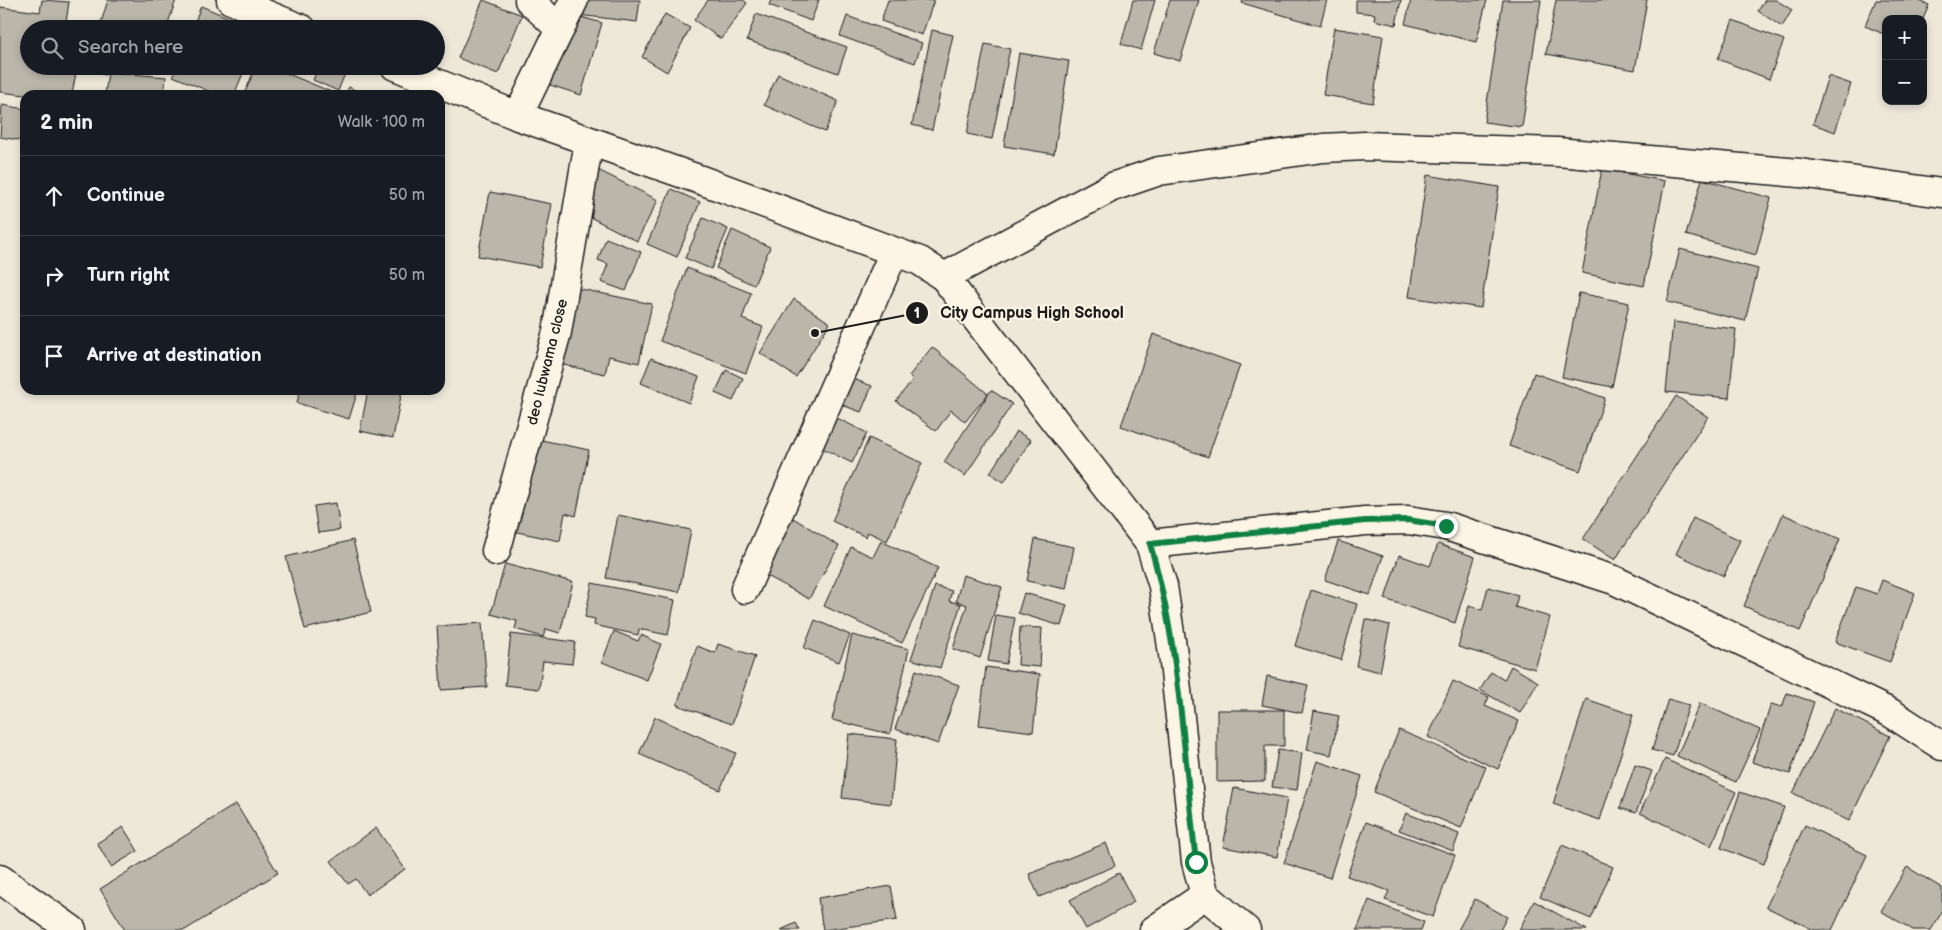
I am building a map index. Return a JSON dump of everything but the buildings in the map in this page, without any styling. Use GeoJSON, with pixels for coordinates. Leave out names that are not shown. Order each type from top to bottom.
{"type":"FeatureCollection","features":[{"type":"Feature","properties":{"kind":"street"},"geometry":{"type":"LineString","coordinates":[[231,0],[280,20]]}},
{"type":"Feature","properties":{"kind":"street"},"geometry":{"type":"LineString","coordinates":[[529,0],[560,29]]}},
{"type":"Feature","properties":{"kind":"street"},"geometry":{"type":"LineString","coordinates":[[518,116],[574,0]]}},
{"type":"Feature","properties":{"kind":"street"},"geometry":{"type":"LineString","coordinates":[[416,75],[518,116],[920,261],[944,276],[1150,544],[1163,586],[1173,654],[1196,862],[1205,895],[1246,930]]}},
{"type":"Feature","properties":{"kind":"street","name":"deo lubwama close"},"geometry":{"type":"LineString","coordinates":[[496,551],[557,332],[589,141]]}},
{"type":"Feature","properties":{"kind":"street"},"geometry":{"type":"LineString","coordinates":[[944,276],[1112,187],[1136,177],[1159,171],[1323,148],[1365,146],[1557,152],[1800,173],[1942,193]]}},
{"type":"Feature","properties":{"kind":"street"},"geometry":{"type":"LineString","coordinates":[[745,589],[894,252]]}},
{"type":"Feature","properties":{"kind":"street"},"geometry":{"type":"LineString","coordinates":[[1150,544],[1365,521],[1408,520],[1446,526],[1614,580],[1891,713],[1942,746]]}},
{"type":"Feature","properties":{"kind":"street"},"geometry":{"type":"LineString","coordinates":[[0,879],[72,930]]}},
{"type":"Feature","properties":{"kind":"street"},"geometry":{"type":"LineString","coordinates":[[1154,930],[1205,895]]}},
{"type":"Feature","properties":{"kind":"place","name":"City Campus High School"},"geometry":{"type":"Point","coordinates":[815,333]}},
{"type":"Feature","properties":{"kind":"route"},"geometry":{"type":"LineString","coordinates":[[1196,862],[1173,654],[1163,586],[1150,544],[1365,521],[1408,520],[1446,526]]}}]}
